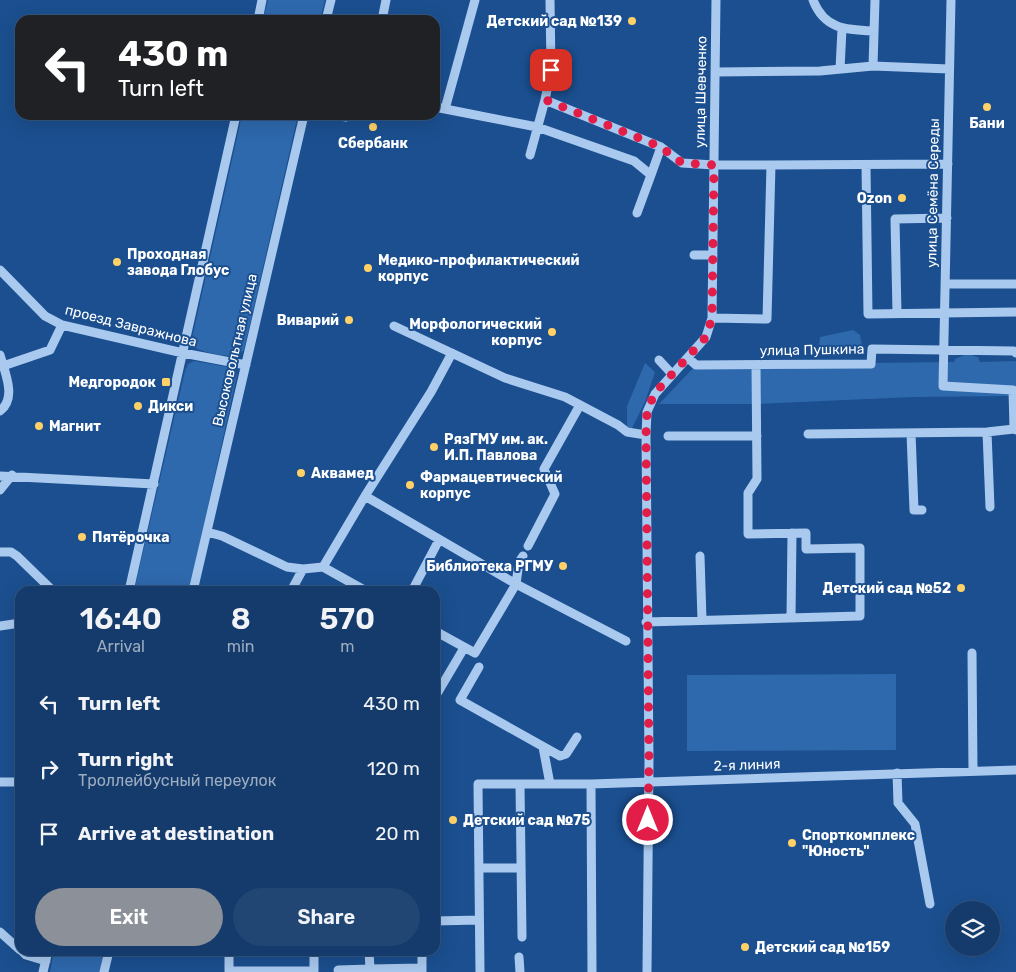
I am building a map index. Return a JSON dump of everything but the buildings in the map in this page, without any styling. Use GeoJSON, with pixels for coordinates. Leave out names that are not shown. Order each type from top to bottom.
{"type":"FeatureCollection","features":[{"type":"Feature","properties":{"kind":"street"},"geometry":{"type":"LineString","coordinates":[[259,15],[262,0]]}},
{"type":"Feature","properties":{"kind":"street"},"geometry":{"type":"LineString","coordinates":[[327,15],[330,0]]}},
{"type":"Feature","properties":{"kind":"street"},"geometry":{"type":"LineString","coordinates":[[383,15],[386,0]]}},
{"type":"Feature","properties":{"kind":"street"},"geometry":{"type":"LineString","coordinates":[[446,109],[475,0]]}},
{"type":"Feature","properties":{"kind":"street"},"geometry":{"type":"LineString","coordinates":[[530,155],[546,100],[551,70],[550,0]]}},
{"type":"Feature","properties":{"kind":"street","name":"улица Шевченко"},"geometry":{"type":"LineString","coordinates":[[646,972],[649,761],[646,622],[647,412],[654,394],[706,337],[712,318],[716,0]]}},
{"type":"Feature","properties":{"kind":"street"},"geometry":{"type":"LineString","coordinates":[[813,0],[817,9],[827,21],[842,29],[873,31]]}},
{"type":"Feature","properties":{"kind":"street"},"geometry":{"type":"LineString","coordinates":[[873,66],[875,0]]}},
{"type":"Feature","properties":{"kind":"street","name":"улица Семёна Середы"},"geometry":{"type":"LineString","coordinates":[[950,0],[943,386],[1013,390],[1015,429]]}},
{"type":"Feature","properties":{"kind":"street"},"geometry":{"type":"LineString","coordinates":[[840,69],[842,29]]}},
{"type":"Feature","properties":{"kind":"street"},"geometry":{"type":"LineString","coordinates":[[715,72],[820,71],[873,66],[949,69]]}},
{"type":"Feature","properties":{"kind":"street"},"geometry":{"type":"LineString","coordinates":[[546,100],[661,147],[682,163],[714,165],[948,164]]}},
{"type":"Feature","properties":{"kind":"street"},"geometry":{"type":"LineString","coordinates":[[440,108],[537,127],[634,161],[651,175]]}},
{"type":"Feature","properties":{"kind":"street"},"geometry":{"type":"LineString","coordinates":[[131,586],[235,120]]}},
{"type":"Feature","properties":{"kind":"street","name":"Высоковольтная улица"},"geometry":{"type":"LineString","coordinates":[[194,586],[303,120]]}},
{"type":"Feature","properties":{"kind":"street"},"geometry":{"type":"LineString","coordinates":[[637,213],[661,147]]}},
{"type":"Feature","properties":{"kind":"street"},"geometry":{"type":"LineString","coordinates":[[866,164],[868,314],[1016,312]]}},
{"type":"Feature","properties":{"kind":"street"},"geometry":{"type":"LineString","coordinates":[[712,318],[767,319],[772,165]]}},
{"type":"Feature","properties":{"kind":"street"},"geometry":{"type":"LineString","coordinates":[[896,313],[895,219],[947,218]]}},
{"type":"Feature","properties":{"kind":"street"},"geometry":{"type":"LineString","coordinates":[[694,255],[713,255]]}},
{"type":"Feature","properties":{"kind":"street","name":"проезд Завражнова"},"geometry":{"type":"LineString","coordinates":[[1,273],[45,316],[62,324],[183,353],[246,365]]}},
{"type":"Feature","properties":{"kind":"street"},"geometry":{"type":"LineString","coordinates":[[945,284],[1016,284]]}},
{"type":"Feature","properties":{"kind":"street"},"geometry":{"type":"LineString","coordinates":[[3,366],[50,350],[62,324]]}},
{"type":"Feature","properties":{"kind":"street"},"geometry":{"type":"LineString","coordinates":[[394,326],[505,378],[565,397],[618,425],[627,432],[646,435]]}},
{"type":"Feature","properties":{"kind":"street","name":"улица Пушкина"},"geometry":{"type":"LineString","coordinates":[[688,358],[696,365],[871,364],[872,349],[944,349],[1014,351],[1016,353]]}},
{"type":"Feature","properties":{"kind":"street"},"geometry":{"type":"LineString","coordinates":[[323,567],[431,392],[452,353]]}},
{"type":"Feature","properties":{"kind":"street"},"geometry":{"type":"LineString","coordinates":[[0,355],[10,392],[8,403],[0,411]]}},
{"type":"Feature","properties":{"kind":"street"},"geometry":{"type":"LineString","coordinates":[[659,360],[672,374]]}},
{"type":"Feature","properties":{"kind":"street"},"geometry":{"type":"LineString","coordinates":[[646,622],[860,616],[860,548],[806,549],[806,533],[748,534],[748,493],[757,479],[756,365]]}},
{"type":"Feature","properties":{"kind":"street"},"geometry":{"type":"LineString","coordinates":[[528,546],[555,494],[544,469],[580,405]]}},
{"type":"Feature","properties":{"kind":"street"},"geometry":{"type":"LineString","coordinates":[[808,434],[987,432],[1015,429]]}},
{"type":"Feature","properties":{"kind":"street"},"geometry":{"type":"LineString","coordinates":[[987,432],[990,508]]}},
{"type":"Feature","properties":{"kind":"street"},"geometry":{"type":"LineString","coordinates":[[911,433],[914,510],[922,510]]}},
{"type":"Feature","properties":{"kind":"street"},"geometry":{"type":"LineString","coordinates":[[668,436],[757,436]]}},
{"type":"Feature","properties":{"kind":"street"},"geometry":{"type":"LineString","coordinates":[[0,476],[12,475],[154,484]]}},
{"type":"Feature","properties":{"kind":"street"},"geometry":{"type":"LineString","coordinates":[[0,490],[12,475]]}},
{"type":"Feature","properties":{"kind":"street"},"geometry":{"type":"LineString","coordinates":[[366,496],[516,584],[626,641]]}},
{"type":"Feature","properties":{"kind":"street"},"geometry":{"type":"LineString","coordinates":[[207,532],[222,536],[287,567],[303,569],[323,567],[357,586]]}},
{"type":"Feature","properties":{"kind":"street"},"geometry":{"type":"LineString","coordinates":[[791,618],[792,533]]}},
{"type":"Feature","properties":{"kind":"street"},"geometry":{"type":"LineString","coordinates":[[415,586],[440,540]]}},
{"type":"Feature","properties":{"kind":"street"},"geometry":{"type":"LineString","coordinates":[[0,552],[12,552],[48,586]]}},
{"type":"Feature","properties":{"kind":"street"},"geometry":{"type":"LineString","coordinates":[[440,634],[475,654],[516,584],[519,562],[523,556]]}},
{"type":"Feature","properties":{"kind":"street"},"geometry":{"type":"LineString","coordinates":[[700,556],[702,620]]}},
{"type":"Feature","properties":{"kind":"street"},"geometry":{"type":"LineString","coordinates":[[294,586],[303,569]]}},
{"type":"Feature","properties":{"kind":"street"},"geometry":{"type":"LineString","coordinates":[[0,626],[15,624]]}},
{"type":"Feature","properties":{"kind":"street"},"geometry":{"type":"LineString","coordinates":[[440,689],[464,648]]}},
{"type":"Feature","properties":{"kind":"street"},"geometry":{"type":"LineString","coordinates":[[972,653],[973,770]]}},
{"type":"Feature","properties":{"kind":"street"},"geometry":{"type":"LineString","coordinates":[[479,668],[460,700],[560,756],[566,754],[577,736]]}},
{"type":"Feature","properties":{"kind":"street"},"geometry":{"type":"LineString","coordinates":[[543,746],[550,784]]}},
{"type":"Feature","properties":{"kind":"street","name":"2-я линия"},"geometry":{"type":"LineString","coordinates":[[479,868],[478,784],[591,784],[1016,770]]}},
{"type":"Feature","properties":{"kind":"street"},"geometry":{"type":"LineString","coordinates":[[897,773],[898,803],[915,824],[930,904]]}},
{"type":"Feature","properties":{"kind":"street"},"geometry":{"type":"LineString","coordinates":[[0,782],[15,782]]}},
{"type":"Feature","properties":{"kind":"street"},"geometry":{"type":"LineString","coordinates":[[520,784],[522,937]]}},
{"type":"Feature","properties":{"kind":"street"},"geometry":{"type":"LineString","coordinates":[[591,784],[592,972]]}},
{"type":"Feature","properties":{"kind":"street"},"geometry":{"type":"LineString","coordinates":[[480,972],[479,868],[521,868]]}},
{"type":"Feature","properties":{"kind":"street"},"geometry":{"type":"LineString","coordinates":[[440,921],[479,920]]}},
{"type":"Feature","properties":{"kind":"street"},"geometry":{"type":"LineString","coordinates":[[0,932],[15,945]]}},
{"type":"Feature","properties":{"kind":"street"},"geometry":{"type":"LineString","coordinates":[[29,956],[46,961]]}},
{"type":"Feature","properties":{"kind":"street"},"geometry":{"type":"LineString","coordinates":[[44,972],[47,956]]}},
{"type":"Feature","properties":{"kind":"street"},"geometry":{"type":"LineString","coordinates":[[104,972],[108,956]]}},
{"type":"Feature","properties":{"kind":"street"},"geometry":{"type":"LineString","coordinates":[[229,956],[229,970],[314,971],[314,956]]}},
{"type":"Feature","properties":{"kind":"street"},"geometry":{"type":"LineString","coordinates":[[369,956],[370,969]]}},
{"type":"Feature","properties":{"kind":"street"},"geometry":{"type":"LineString","coordinates":[[338,970],[422,970],[422,956]]}},
{"type":"Feature","properties":{"kind":"street"},"geometry":{"type":"LineString","coordinates":[[519,957],[520,972]]}},
{"type":"Feature","properties":{"kind":"shaded area"},"geometry":{"type":"Polygon","coordinates":[[[268,0],[325,0],[321,15],[264,15],[268,0]]]}},
{"type":"Feature","properties":{"kind":"shaded area"},"geometry":{"type":"Polygon","coordinates":[[[241,120],[297,120],[244,350],[236,355],[229,356],[212,353],[192,346],[192,338],[241,120]]]}},
{"type":"Feature","properties":{"kind":"shaded area"},"geometry":{"type":"Polygon","coordinates":[[[853,330],[860,335],[862,345],[853,354],[829,353],[819,346],[820,337],[853,330]]]}},
{"type":"Feature","properties":{"kind":"shaded area"},"geometry":{"type":"Polygon","coordinates":[[[967,354],[978,357],[980,362],[1016,361],[1016,396],[913,397],[756,404],[659,404],[696,365],[954,362],[955,359],[967,354]]]}},
{"type":"Feature","properties":{"kind":"shaded area"},"geometry":{"type":"Polygon","coordinates":[[[194,361],[228,367],[235,370],[237,375],[190,586],[135,586],[185,371],[188,364],[194,361]]]}},
{"type":"Feature","properties":{"kind":"shaded area"},"geometry":{"type":"Polygon","coordinates":[[[645,363],[655,372],[645,402],[630,432],[627,432],[627,406],[645,363]]]}},
{"type":"Feature","properties":{"kind":"shaded area"},"geometry":{"type":"Polygon","coordinates":[[[896,674],[896,750],[687,751],[687,675],[896,674]]]}},
{"type":"Feature","properties":{"kind":"shaded area"},"geometry":{"type":"Polygon","coordinates":[[[53,956],[103,956],[100,972],[50,972],[53,956]]]}},
{"type":"Feature","properties":{"kind":"place","name":"Детский сад №139"},"geometry":{"type":"Point","coordinates":[632,21]}},
{"type":"Feature","properties":{"kind":"place","name":"Бани"},"geometry":{"type":"Point","coordinates":[987,107]}},
{"type":"Feature","properties":{"kind":"place","name":"Сбербанк"},"geometry":{"type":"Point","coordinates":[373,127]}},
{"type":"Feature","properties":{"kind":"place","name":"Ozon"},"geometry":{"type":"Point","coordinates":[902,198]}},
{"type":"Feature","properties":{"kind":"place","name":"Проходная завода Глобус"},"geometry":{"type":"Point","coordinates":[117,262]}},
{"type":"Feature","properties":{"kind":"place","name":"Медико-профилактический корпус"},"geometry":{"type":"Point","coordinates":[368,268]}},
{"type":"Feature","properties":{"kind":"place","name":"Виварий"},"geometry":{"type":"Point","coordinates":[349,320]}},
{"type":"Feature","properties":{"kind":"place","name":"Морфологический корпус"},"geometry":{"type":"Point","coordinates":[552,332]}},
{"type":"Feature","properties":{"kind":"place","name":"Медгородок"},"geometry":{"type":"Point","coordinates":[166,382]}},
{"type":"Feature","properties":{"kind":"place","name":"Дикси"},"geometry":{"type":"Point","coordinates":[138,406]}},
{"type":"Feature","properties":{"kind":"place","name":"Магнит"},"geometry":{"type":"Point","coordinates":[39,426]}},
{"type":"Feature","properties":{"kind":"place","name":"РязГМУ им. ак. И.П. Павлова"},"geometry":{"type":"Point","coordinates":[434,447]}},
{"type":"Feature","properties":{"kind":"place","name":"Аквамед"},"geometry":{"type":"Point","coordinates":[301,473]}},
{"type":"Feature","properties":{"kind":"place","name":"Фармацевтический корпус"},"geometry":{"type":"Point","coordinates":[410,485]}},
{"type":"Feature","properties":{"kind":"place","name":"Пятёрочка"},"geometry":{"type":"Point","coordinates":[82,537]}},
{"type":"Feature","properties":{"kind":"place","name":"Библиотека РГМУ"},"geometry":{"type":"Point","coordinates":[563,566]}},
{"type":"Feature","properties":{"kind":"place","name":"Детский сад №52"},"geometry":{"type":"Point","coordinates":[961,588]}},
{"type":"Feature","properties":{"kind":"place","name":"Детский сад №75"},"geometry":{"type":"Point","coordinates":[453,820]}},
{"type":"Feature","properties":{"kind":"place","name":"Спорткомплекс \"Юность\""},"geometry":{"type":"Point","coordinates":[792,843]}},
{"type":"Feature","properties":{"kind":"place","name":"Детский сад №159"},"geometry":{"type":"Point","coordinates":[745,947]}},
{"type":"Feature","properties":{"kind":"route"},"geometry":{"type":"LineString","coordinates":[[551,70],[546,100],[661,147],[682,163],[714,165],[712,318],[706,337],[654,394],[647,412],[646,622],[649,761],[648,820]]}}]}
